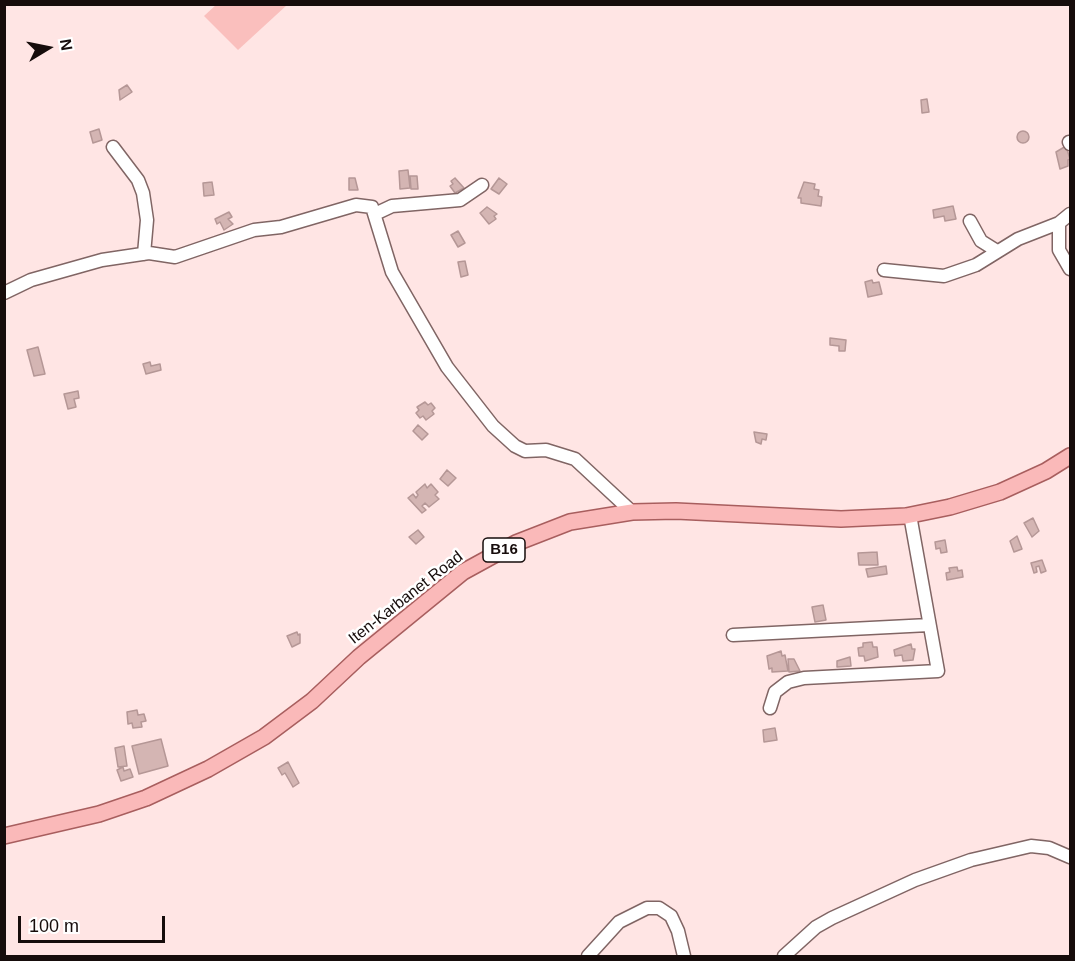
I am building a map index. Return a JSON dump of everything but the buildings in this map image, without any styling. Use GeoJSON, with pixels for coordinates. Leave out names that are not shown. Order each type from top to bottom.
{"type":"FeatureCollection","features":[{"type":"Feature","properties":{"kind":"main road","name":"Iten-Karbanet Road"},"geometry":{"type":"LineString","coordinates":[[4,836],[99,814],[146,798],[208,769],[264,737],[312,701],[359,657],[463,572],[516,543],[570,522],[632,512],[739,513],[841,519],[910,515],[1000,492],[1046,471],[1071,456]]}},
{"type":"Feature","properties":{"kind":"street"},"geometry":{"type":"LineString","coordinates":[[113,147],[138,180],[143,193],[147,220],[144,254]]}},
{"type":"Feature","properties":{"kind":"street"},"geometry":{"type":"LineString","coordinates":[[375,214],[392,206],[460,200],[482,185]]}},
{"type":"Feature","properties":{"kind":"street"},"geometry":{"type":"LineString","coordinates":[[4,293],[31,280],[102,260],[144,254],[176,257],[254,230],[281,227],[356,205],[372,207],[392,272],[447,367],[493,426],[514,446],[525,451],[546,450],[575,459],[632,512]]}},
{"type":"Feature","properties":{"kind":"street"},"geometry":{"type":"LineString","coordinates":[[884,270],[944,276],[976,265],[997,251],[1039,229],[1059,223],[1071,214]]}},
{"type":"Feature","properties":{"kind":"street"},"geometry":{"type":"LineString","coordinates":[[970,221],[981,242],[997,251]]}},
{"type":"Feature","properties":{"kind":"street"},"geometry":{"type":"LineString","coordinates":[[1059,223],[1059,249],[1071,269]]}},
{"type":"Feature","properties":{"kind":"street"},"geometry":{"type":"LineString","coordinates":[[770,708],[775,692],[788,682],[804,678],[938,671],[910,515]]}},
{"type":"Feature","properties":{"kind":"street"},"geometry":{"type":"LineString","coordinates":[[733,634],[929,625]]}},
{"type":"Feature","properties":{"kind":"street"},"geometry":{"type":"LineString","coordinates":[[784,957],[816,927],[915,880],[971,861],[1031,846],[1049,848],[1071,857]]}},
{"type":"Feature","properties":{"kind":"street"},"geometry":{"type":"LineString","coordinates":[[588,957],[619,922],[647,908],[659,908],[671,916],[678,931],[684,957]]}},
{"type":"Feature","properties":{"kind":"shaded area"},"geometry":{"type":"Polygon","coordinates":[[[217,4],[287,5],[238,50],[204,16],[217,4]]]}}]}
